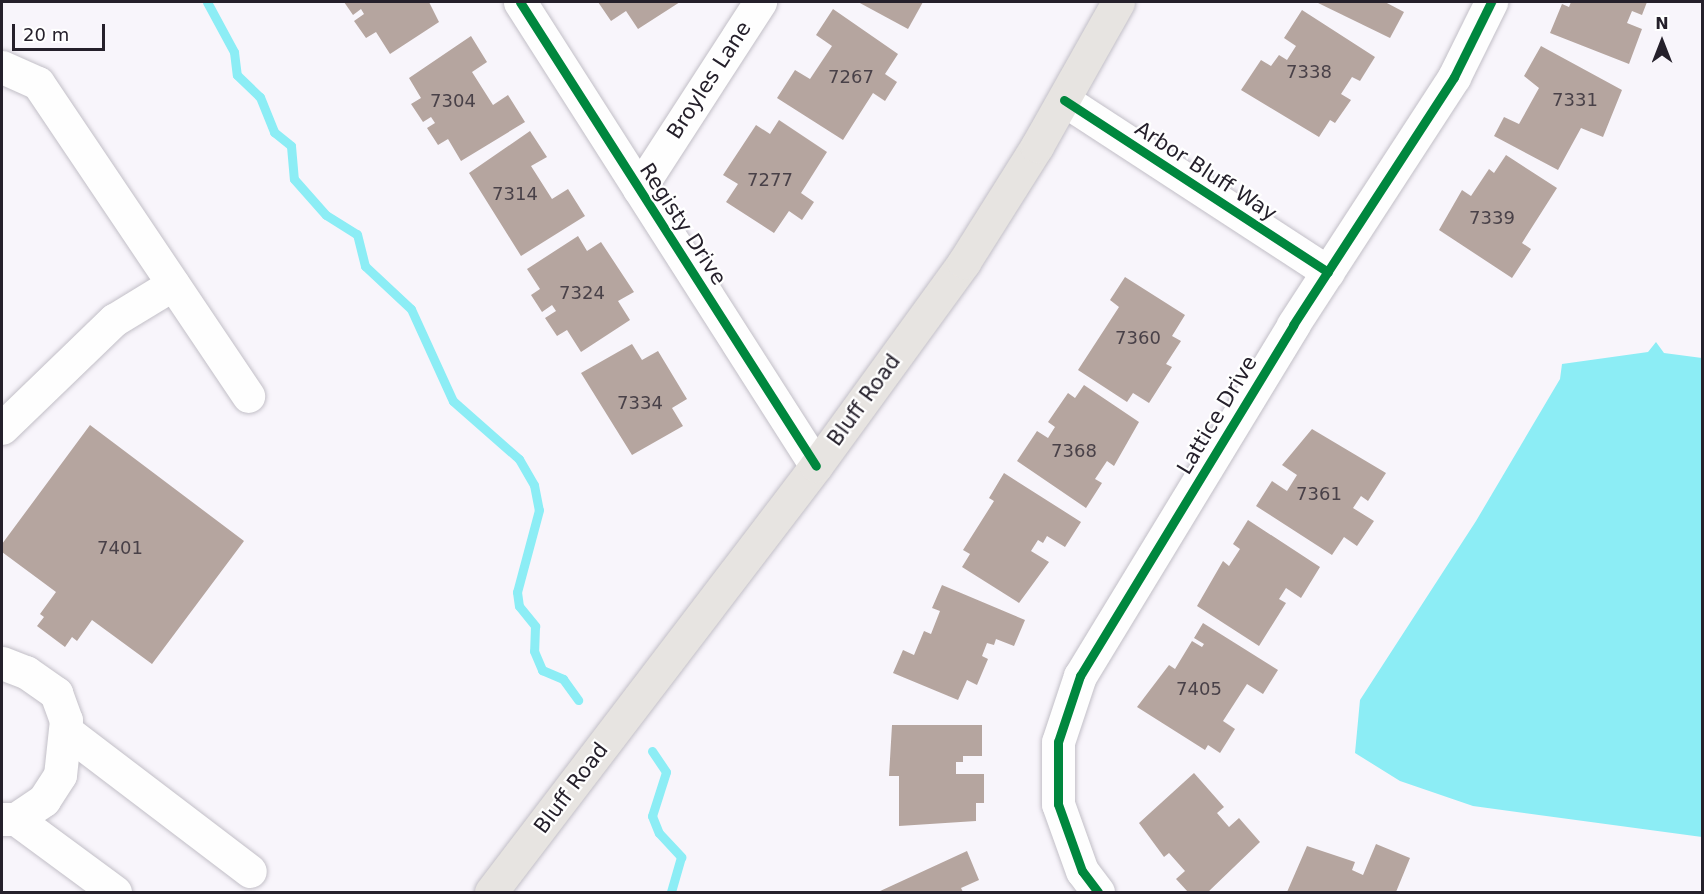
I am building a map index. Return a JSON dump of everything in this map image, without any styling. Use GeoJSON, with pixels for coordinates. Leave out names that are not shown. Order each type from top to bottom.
{"type":"FeatureCollection","features":[{"type":"Feature","properties":{"kind":"main road","name":"Bluff Road"},"geometry":{"type":"LineString","coordinates":[[491,892],[816,466],[964,262],[1064,100],[1118,2]]}},
{"type":"Feature","properties":{"kind":"street","name":"Registy Drive"},"geometry":{"type":"LineString","coordinates":[[520,2],[816,466]]}},
{"type":"Feature","properties":{"kind":"street","name":"Broyles Lane"},"geometry":{"type":"LineString","coordinates":[[639,189],[760,2]]}},
{"type":"Feature","properties":{"kind":"street","name":"Lattice Drive"},"geometry":{"type":"LineString","coordinates":[[1090,882],[1058,804],[1058,742],[1080,676],[1328,272],[1454,77],[1491,2]]}},
{"type":"Feature","properties":{"kind":"street"},"geometry":{"type":"LineString","coordinates":[[2,67],[38,84],[248,396]]}},
{"type":"Feature","properties":{"kind":"street","name":"Arbor Bluff Way"},"geometry":{"type":"LineString","coordinates":[[1064,100],[1328,272]]}},
{"type":"Feature","properties":{"kind":"street"},"geometry":{"type":"LineString","coordinates":[[2,428],[114,320],[173,284]]}},
{"type":"Feature","properties":{"kind":"street"},"geometry":{"type":"LineString","coordinates":[[2,663],[26,672],[56,693],[66,731],[60,775],[44,800],[9,819],[115,892]]}},
{"type":"Feature","properties":{"kind":"street"},"geometry":{"type":"LineString","coordinates":[[66,731],[250,871]]}},
{"type":"Feature","properties":{"kind":"water"},"geometry":{"type":"Polygon","coordinates":[[[1656,342],[1664,353],[1702,358],[1702,837],[1473,806],[1400,781],[1355,753],[1360,700],[1476,521],[1560,379],[1562,364],[1648,352],[1656,342]]]}},
{"type":"Feature","properties":{"kind":"building"},"geometry":{"type":"Polygon","coordinates":[[[344,2],[429,2],[439,22],[390,54],[376,32],[366,38],[354,21],[364,14],[361,9],[353,15],[344,2]]]}},
{"type":"Feature","properties":{"kind":"building"},"geometry":{"type":"Polygon","coordinates":[[[598,2],[680,2],[638,29],[626,11],[611,21],[598,2]]]}},
{"type":"Feature","properties":{"kind":"building"},"geometry":{"type":"Polygon","coordinates":[[[858,2],[923,2],[908,29],[858,2]]]}},
{"type":"Feature","properties":{"kind":"building"},"geometry":{"type":"Polygon","coordinates":[[[1316,2],[1385,2],[1404,12],[1390,38],[1316,2]]]}},
{"type":"Feature","properties":{"kind":"building"},"geometry":{"type":"Polygon","coordinates":[[[1571,2],[1647,2],[1642,15],[1632,11],[1627,23],[1642,29],[1629,64],[1550,33],[1562,4],[1569,7],[1571,2]]]}},
{"type":"Feature","properties":{"kind":"building"},"geometry":{"type":"Polygon","coordinates":[[[833,9],[898,54],[885,74],[897,82],[885,101],[873,93],[843,140],[777,98],[795,70],[810,79],[832,46],[816,35],[833,9]]]}},
{"type":"Feature","properties":{"kind":"building"},"geometry":{"type":"Polygon","coordinates":[[[1302,10],[1375,57],[1360,81],[1352,77],[1341,94],[1351,100],[1335,123],[1330,120],[1319,137],[1241,90],[1261,60],[1271,66],[1279,55],[1287,60],[1296,46],[1284,38],[1302,10]]]}},
{"type":"Feature","properties":{"kind":"building"},"geometry":{"type":"Polygon","coordinates":[[[471,36],[487,62],[472,72],[493,105],[508,95],[525,122],[461,161],[448,139],[438,145],[427,128],[435,123],[431,117],[423,122],[411,104],[421,98],[409,78],[471,36]]]}},
{"type":"Feature","properties":{"kind":"building"},"geometry":{"type":"Polygon","coordinates":[[[1541,46],[1622,90],[1603,137],[1581,128],[1558,170],[1494,136],[1504,117],[1519,124],[1539,88],[1524,76],[1541,46]]]}},
{"type":"Feature","properties":{"kind":"building"},"geometry":{"type":"Polygon","coordinates":[[[779,120],[827,152],[801,193],[814,202],[802,220],[789,211],[774,233],[726,202],[738,184],[723,175],[756,125],[770,134],[779,120]]]}},
{"type":"Feature","properties":{"kind":"building"},"geometry":{"type":"Polygon","coordinates":[[[530,131],[547,157],[531,166],[552,199],[568,189],[585,216],[521,256],[469,173],[530,131]]]}},
{"type":"Feature","properties":{"kind":"building"},"geometry":{"type":"Polygon","coordinates":[[[1506,155],[1557,188],[1522,243],[1531,249],[1512,278],[1439,230],[1462,190],[1471,196],[1489,169],[1494,173],[1506,155]]]}},
{"type":"Feature","properties":{"kind":"building"},"geometry":{"type":"Polygon","coordinates":[[[578,236],[587,251],[601,242],[634,292],[618,301],[630,320],[581,352],[567,330],[557,336],[545,318],[556,311],[552,305],[542,312],[531,295],[540,289],[527,269],[578,236]]]}},
{"type":"Feature","properties":{"kind":"building"},"geometry":{"type":"Polygon","coordinates":[[[1125,277],[1185,315],[1172,336],[1181,341],[1166,364],[1172,367],[1149,403],[1133,393],[1127,402],[1078,370],[1119,307],[1110,300],[1125,277]]]}},
{"type":"Feature","properties":{"kind":"building"},"geometry":{"type":"Polygon","coordinates":[[[632,344],[642,360],[658,351],[687,399],[672,408],[683,426],[632,455],[581,373],[632,344]]]}},
{"type":"Feature","properties":{"kind":"building"},"geometry":{"type":"Polygon","coordinates":[[[1084,385],[1139,422],[1114,466],[1107,461],[1095,479],[1102,483],[1086,508],[1017,461],[1037,431],[1048,438],[1055,427],[1048,422],[1068,393],[1075,398],[1084,385]]]}},
{"type":"Feature","properties":{"kind":"building"},"geometry":{"type":"Polygon","coordinates":[[[90,425],[244,541],[152,664],[92,620],[77,641],[72,637],[65,647],[37,626],[44,617],[40,614],[56,592],[2,552],[2,544],[90,425]]]}},
{"type":"Feature","properties":{"kind":"building"},"geometry":{"type":"Polygon","coordinates":[[[1312,429],[1386,473],[1368,501],[1361,496],[1353,508],[1374,521],[1357,546],[1344,537],[1332,555],[1256,506],[1272,481],[1287,491],[1297,475],[1282,465],[1312,429]]]}},
{"type":"Feature","properties":{"kind":"building"},"geometry":{"type":"Polygon","coordinates":[[[1004,473],[1081,522],[1065,547],[1047,536],[1043,543],[1038,540],[1031,551],[1049,562],[1019,603],[962,567],[970,554],[963,550],[994,501],[989,498],[1004,473]]]}},
{"type":"Feature","properties":{"kind":"building"},"geometry":{"type":"Polygon","coordinates":[[[1248,520],[1320,567],[1301,598],[1286,588],[1279,599],[1286,603],[1259,646],[1197,606],[1223,561],[1229,566],[1240,549],[1233,544],[1248,520]]]}},
{"type":"Feature","properties":{"kind":"building"},"geometry":{"type":"Polygon","coordinates":[[[942,585],[1025,620],[1014,646],[996,639],[994,645],[987,643],[982,656],[988,659],[977,685],[967,680],[958,700],[893,673],[903,650],[914,655],[924,631],[931,634],[940,611],[932,608],[942,585]]]}},
{"type":"Feature","properties":{"kind":"building"},"geometry":{"type":"Polygon","coordinates":[[[1203,623],[1278,670],[1263,694],[1247,684],[1223,721],[1235,729],[1220,753],[1208,745],[1205,750],[1137,707],[1169,665],[1175,669],[1192,641],[1202,647],[1204,644],[1194,638],[1203,623]]]}},
{"type":"Feature","properties":{"kind":"building"},"geometry":{"type":"Polygon","coordinates":[[[892,725],[982,725],[982,756],[963,756],[963,762],[956,762],[956,774],[984,774],[984,803],[976,803],[976,821],[899,826],[899,776],[889,776],[892,725]]]}},
{"type":"Feature","properties":{"kind":"building"},"geometry":{"type":"Polygon","coordinates":[[[1194,773],[1224,807],[1217,813],[1229,827],[1239,818],[1260,842],[1208,892],[1188,892],[1176,879],[1185,871],[1169,853],[1164,857],[1139,823],[1194,773]]]}},
{"type":"Feature","properties":{"kind":"building"},"geometry":{"type":"Polygon","coordinates":[[[1376,844],[1410,858],[1396,892],[1287,892],[1307,846],[1355,862],[1352,870],[1363,875],[1376,844]]]}},
{"type":"Feature","properties":{"kind":"building"},"geometry":{"type":"Polygon","coordinates":[[[967,851],[979,880],[961,888],[963,892],[878,892],[967,851]]]}},
{"type":"Feature","properties":{"kind":"waterway"},"geometry":{"type":"LineString","coordinates":[[207,2],[234,52],[237,75],[260,97],[274,132],[291,146],[294,179],[326,215],[357,234],[365,266],[411,309],[453,401],[519,459],[534,485],[539,510],[517,592],[519,606],[535,626],[534,651],[542,670],[563,679],[578,700]]}},
{"type":"Feature","properties":{"kind":"waterway"},"geometry":{"type":"LineString","coordinates":[[652,751],[666,772],[652,816],[659,833],[681,857],[671,892]]}},
{"type":"Feature","properties":{"kind":"cycle path"},"geometry":{"type":"LineString","coordinates":[[520,2],[816,466]]}},
{"type":"Feature","properties":{"kind":"cycle path"},"geometry":{"type":"LineString","coordinates":[[1098,892],[1082,871],[1058,804],[1058,742],[1080,676],[1293,325],[1454,77],[1491,2]]}},
{"type":"Feature","properties":{"kind":"cycle path"},"geometry":{"type":"LineString","coordinates":[[1064,100],[1328,272]]}}]}
